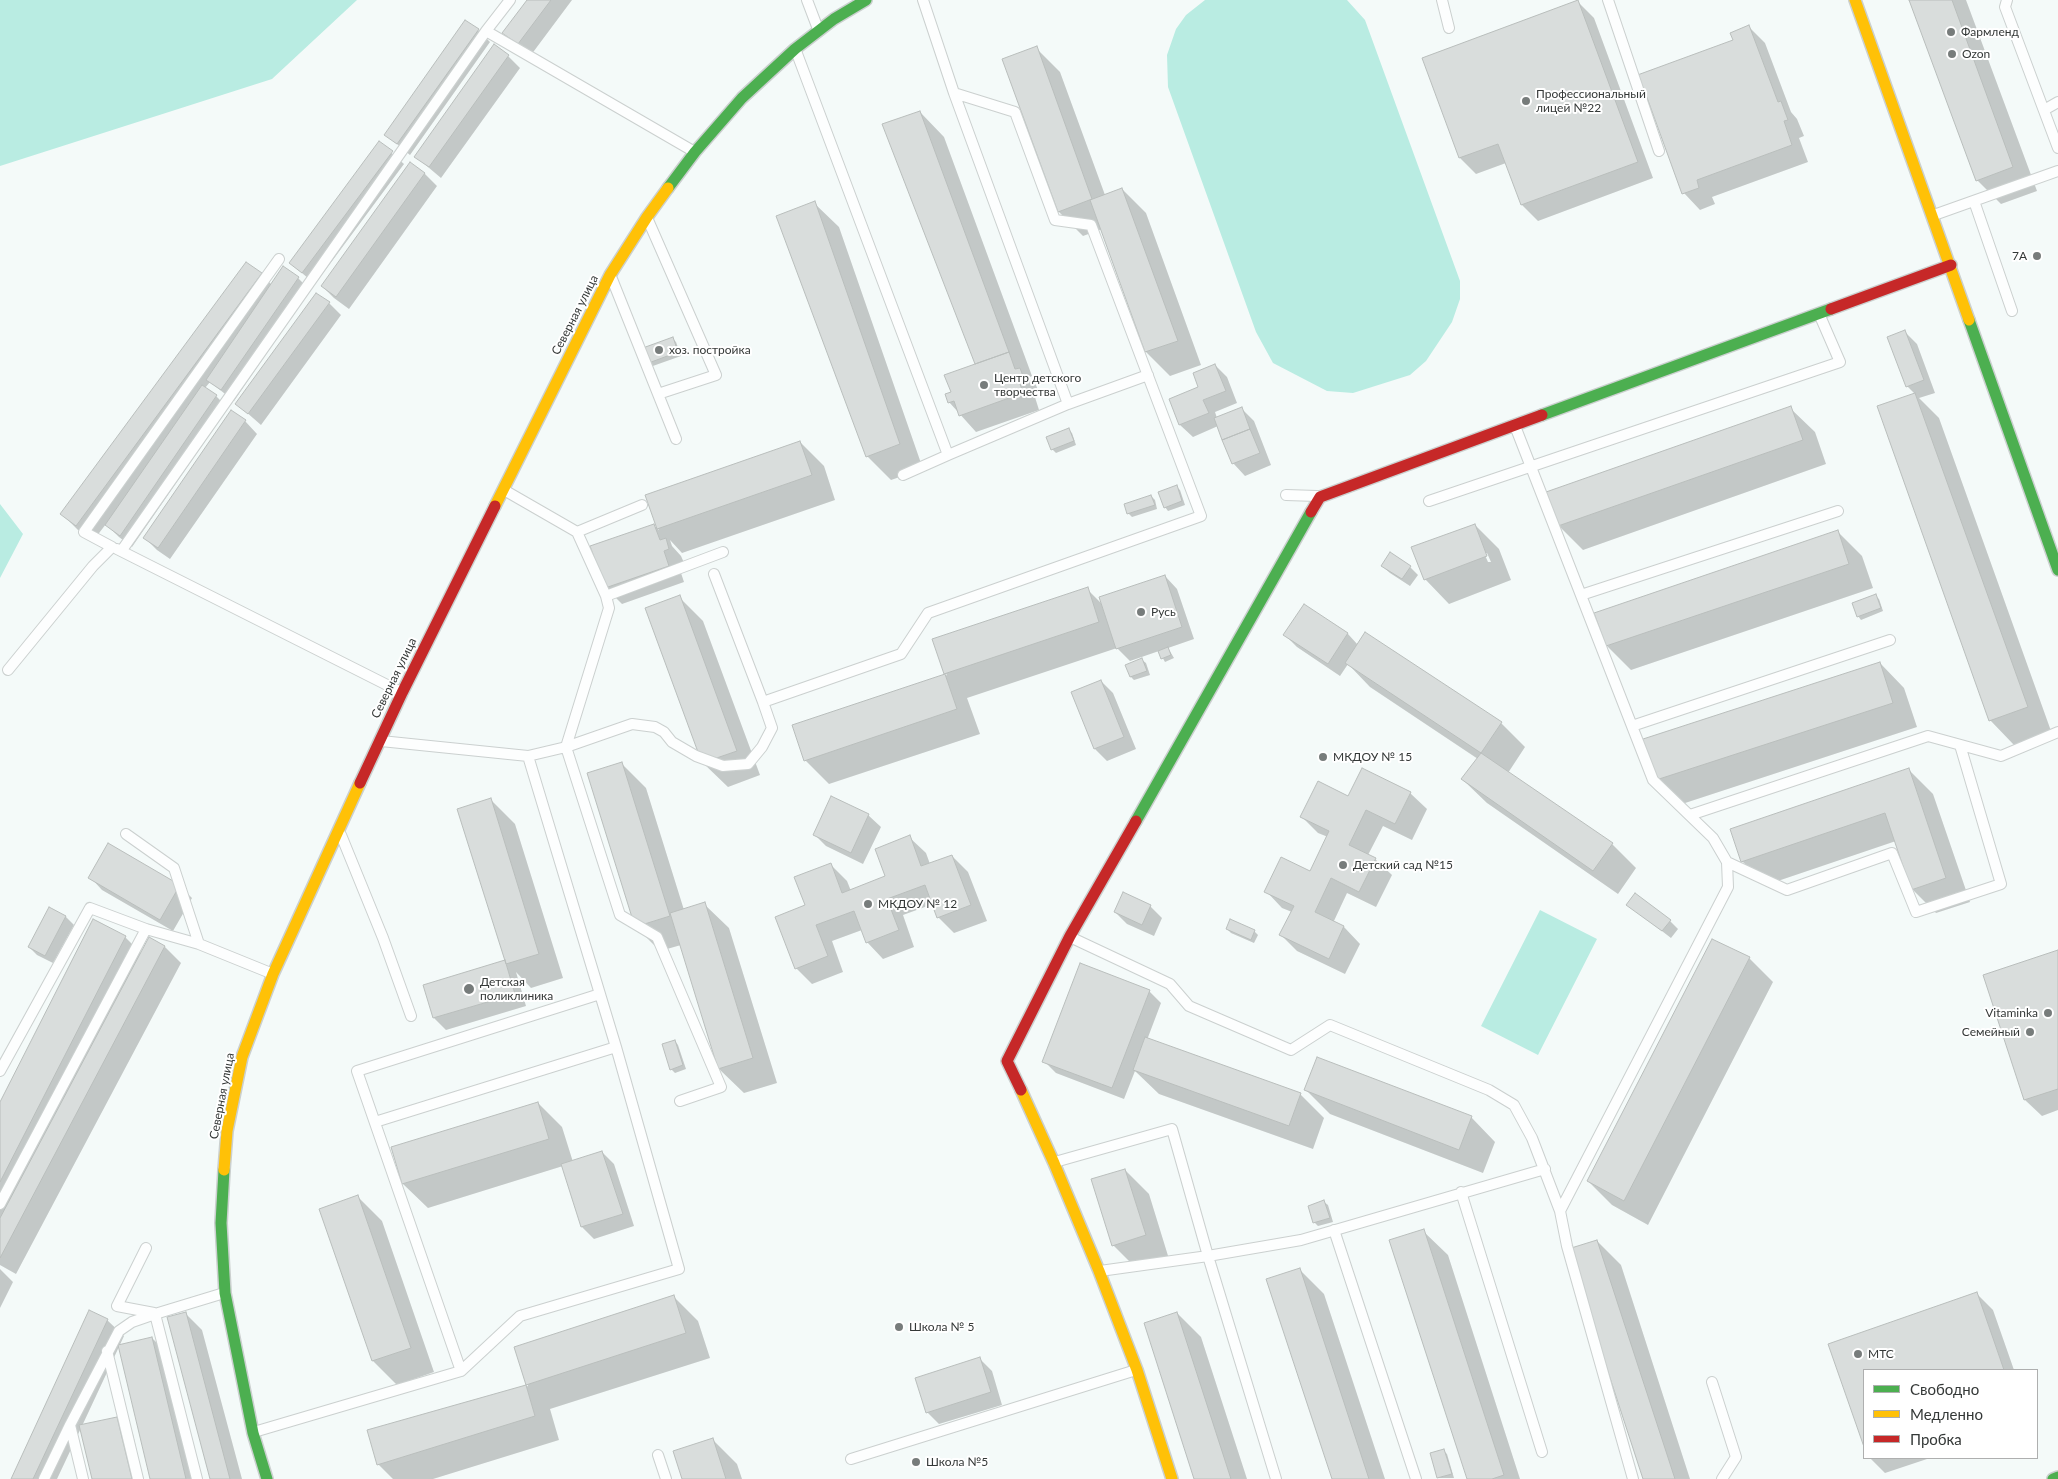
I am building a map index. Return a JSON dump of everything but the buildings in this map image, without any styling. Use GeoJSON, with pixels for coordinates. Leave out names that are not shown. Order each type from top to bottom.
{"type":"FeatureCollection","features":[{"type":"Feature","properties":{"kind":"street","name":"Северная улица"},"geometry":{"type":"LineString","coordinates":[[267,1479],[253,1432],[225,1293],[221,1223],[227,1130],[242,1057],[273,974],[402,692],[610,274],[647,216],[695,152],[742,98],[795,49],[834,19],[866,0]]}},
{"type":"Feature","properties":{"kind":"street"},"geometry":{"type":"LineString","coordinates":[[1855,0],[2058,570]]}},
{"type":"Feature","properties":{"kind":"street"},"geometry":{"type":"LineString","coordinates":[[1172,1479],[1137,1370],[1099,1271],[1054,1163],[1007,1061],[1070,936],[1320,496],[1951,266]]}},
{"type":"Feature","properties":{"kind":"street"},"geometry":{"type":"LineString","coordinates":[[2053,1479],[2058,1477]]}},
{"type":"Feature","properties":{"kind":"lane"},"geometry":{"type":"LineString","coordinates":[[122,550],[486,31],[510,0]]}},
{"type":"Feature","properties":{"kind":"lane"},"geometry":{"type":"LineString","coordinates":[[807,0],[819,31]]}},
{"type":"Feature","properties":{"kind":"lane"},"geometry":{"type":"LineString","coordinates":[[923,0],[954,93],[1068,404]]}},
{"type":"Feature","properties":{"kind":"lane"},"geometry":{"type":"LineString","coordinates":[[1442,0],[1449,28]]}},
{"type":"Feature","properties":{"kind":"lane"},"geometry":{"type":"LineString","coordinates":[[1608,0],[1659,151]]}},
{"type":"Feature","properties":{"kind":"lane"},"geometry":{"type":"LineString","coordinates":[[2007,0],[2006,7],[2058,148]]}},
{"type":"Feature","properties":{"kind":"lane"},"geometry":{"type":"LineString","coordinates":[[486,31],[695,152]]}},
{"type":"Feature","properties":{"kind":"lane"},"geometry":{"type":"LineString","coordinates":[[795,49],[948,455]]}},
{"type":"Feature","properties":{"kind":"lane"},"geometry":{"type":"LineString","coordinates":[[763,702],[901,654],[928,613],[1201,516],[1091,225],[1055,220],[1015,112],[954,93]]}},
{"type":"Feature","properties":{"kind":"lane"},"geometry":{"type":"LineString","coordinates":[[2044,110],[2058,102]]}},
{"type":"Feature","properties":{"kind":"lane"},"geometry":{"type":"LineString","coordinates":[[1933,215],[2058,171]]}},
{"type":"Feature","properties":{"kind":"lane"},"geometry":{"type":"LineString","coordinates":[[1974,201],[2012,311]]}},
{"type":"Feature","properties":{"kind":"lane"},"geometry":{"type":"LineString","coordinates":[[647,216],[716,375],[658,394]]}},
{"type":"Feature","properties":{"kind":"lane"},"geometry":{"type":"LineString","coordinates":[[279,259],[84,532],[402,692]]}},
{"type":"Feature","properties":{"kind":"lane"},"geometry":{"type":"LineString","coordinates":[[610,274],[676,439]]}},
{"type":"Feature","properties":{"kind":"lane"},"geometry":{"type":"LineString","coordinates":[[1429,501],[1840,362],[1819,314]]}},
{"type":"Feature","properties":{"kind":"lane"},"geometry":{"type":"LineString","coordinates":[[903,475],[1068,404],[1148,375]]}},
{"type":"Feature","properties":{"kind":"lane"},"geometry":{"type":"LineString","coordinates":[[1515,426],[1653,780],[1713,838],[1727,862],[1728,887],[1560,1211]]}},
{"type":"Feature","properties":{"kind":"lane"},"geometry":{"type":"LineString","coordinates":[[503,489],[577,532],[606,596],[609,608],[566,747],[620,915],[657,937],[721,1087],[680,1101]]}},
{"type":"Feature","properties":{"kind":"lane"},"geometry":{"type":"LineString","coordinates":[[1286,495],[1320,496]]}},
{"type":"Feature","properties":{"kind":"lane"},"geometry":{"type":"LineString","coordinates":[[577,532],[642,505]]}},
{"type":"Feature","properties":{"kind":"lane"},"geometry":{"type":"LineString","coordinates":[[1581,595],[1838,511]]}},
{"type":"Feature","properties":{"kind":"lane"},"geometry":{"type":"LineString","coordinates":[[8,670],[93,566],[112,547]]}},
{"type":"Feature","properties":{"kind":"lane"},"geometry":{"type":"LineString","coordinates":[[606,596],[723,552]]}},
{"type":"Feature","properties":{"kind":"lane"},"geometry":{"type":"LineString","coordinates":[[380,741],[528,756],[566,747],[632,724],[648,724],[664,732],[672,742],[696,756],[723,766],[748,764],[762,748],[772,728],[714,574]]}},
{"type":"Feature","properties":{"kind":"lane"},"geometry":{"type":"LineString","coordinates":[[1632,726],[1890,640]]}},
{"type":"Feature","properties":{"kind":"lane"},"geometry":{"type":"LineString","coordinates":[[1690,815],[1928,736],[2001,756],[2058,732]]}},
{"type":"Feature","properties":{"kind":"lane"},"geometry":{"type":"LineString","coordinates":[[1727,862],[1787,890],[1892,853],[1916,912],[2001,884],[1960,745]]}},
{"type":"Feature","properties":{"kind":"lane"},"geometry":{"type":"LineString","coordinates":[[253,1432],[461,1371],[520,1316],[679,1269],[616,1047],[528,756]]}},
{"type":"Feature","properties":{"kind":"lane"},"geometry":{"type":"LineString","coordinates":[[339,830],[383,938],[411,1016]]}},
{"type":"Feature","properties":{"kind":"lane"},"geometry":{"type":"LineString","coordinates":[[126,834],[174,868],[199,944]]}},
{"type":"Feature","properties":{"kind":"lane"},"geometry":{"type":"LineString","coordinates":[[0,1072],[90,908],[146,929],[199,944],[273,974]]}},
{"type":"Feature","properties":{"kind":"lane"},"geometry":{"type":"LineString","coordinates":[[0,1204],[146,929]]}},
{"type":"Feature","properties":{"kind":"lane"},"geometry":{"type":"LineString","coordinates":[[1070,936],[1170,984],[1189,1006],[1291,1050],[1330,1025],[1489,1090],[1514,1105],[1532,1138],[1560,1211],[1633,1479]]}},
{"type":"Feature","properties":{"kind":"lane"},"geometry":{"type":"LineString","coordinates":[[461,1371],[358,1071],[600,994]]}},
{"type":"Feature","properties":{"kind":"lane"},"geometry":{"type":"LineString","coordinates":[[375,1122],[616,1047]]}},
{"type":"Feature","properties":{"kind":"lane"},"geometry":{"type":"LineString","coordinates":[[1054,1163],[1172,1129],[1208,1256],[1276,1479]]}},
{"type":"Feature","properties":{"kind":"lane"},"geometry":{"type":"LineString","coordinates":[[1099,1271],[1208,1256],[1301,1240],[1461,1192],[1545,1170]]}},
{"type":"Feature","properties":{"kind":"lane"},"geometry":{"type":"LineString","coordinates":[[1461,1192],[1542,1452]]}},
{"type":"Feature","properties":{"kind":"lane"},"geometry":{"type":"LineString","coordinates":[[1334,1230],[1416,1479]]}},
{"type":"Feature","properties":{"kind":"lane"},"geometry":{"type":"LineString","coordinates":[[146,1248],[117,1306],[155,1314]]}},
{"type":"Feature","properties":{"kind":"lane"},"geometry":{"type":"LineString","coordinates":[[44,1479],[119,1331],[132,1322],[225,1293]]}},
{"type":"Feature","properties":{"kind":"lane"},"geometry":{"type":"LineString","coordinates":[[155,1314],[197,1479]]}},
{"type":"Feature","properties":{"kind":"lane"},"geometry":{"type":"LineString","coordinates":[[108,1351],[138,1479]]}},
{"type":"Feature","properties":{"kind":"lane"},"geometry":{"type":"LineString","coordinates":[[851,1459],[1137,1370]]}},
{"type":"Feature","properties":{"kind":"lane"},"geometry":{"type":"LineString","coordinates":[[1712,1382],[1736,1457],[1722,1479]]}},
{"type":"Feature","properties":{"kind":"lane"},"geometry":{"type":"LineString","coordinates":[[70,1425],[82,1479]]}},
{"type":"Feature","properties":{"kind":"lane"},"geometry":{"type":"LineString","coordinates":[[658,1454],[666,1479]]}},
{"type":"Feature","properties":{"kind":"green space"},"geometry":{"type":"Polygon","coordinates":[[[0,0],[357,0],[272,79],[0,166],[0,0]]]}},
{"type":"Feature","properties":{"kind":"green space"},"geometry":{"type":"Polygon","coordinates":[[[1205,0],[1347,0],[1365,20],[1460,281],[1460,299],[1452,322],[1426,361],[1410,375],[1353,393],[1327,391],[1273,363],[1256,332],[1168,87],[1167,55],[1176,29],[1186,15],[1205,0]]]}},
{"type":"Feature","properties":{"kind":"green space"},"geometry":{"type":"Polygon","coordinates":[[[0,504],[23,534],[0,578],[0,504]]]}},
{"type":"Feature","properties":{"kind":"green space"},"geometry":{"type":"Polygon","coordinates":[[[1540,910],[1597,939],[1538,1055],[1481,1026],[1540,910]]]}},
{"type":"Feature","properties":{"kind":"traffic: fast"},"geometry":{"type":"LineString","coordinates":[[668,188],[695,152],[742,98],[795,49],[834,19],[866,0]]}},
{"type":"Feature","properties":{"kind":"traffic: fast"},"geometry":{"type":"LineString","coordinates":[[1542,415],[1831,309]]}},
{"type":"Feature","properties":{"kind":"traffic: fast"},"geometry":{"type":"LineString","coordinates":[[1969,320],[2058,570]]}},
{"type":"Feature","properties":{"kind":"traffic: fast"},"geometry":{"type":"LineString","coordinates":[[1136,821],[1311,512]]}},
{"type":"Feature","properties":{"kind":"traffic: fast"},"geometry":{"type":"LineString","coordinates":[[224,1170],[221,1223],[225,1293],[253,1433],[267,1479]]}},
{"type":"Feature","properties":{"kind":"traffic: fast"},"geometry":{"type":"LineString","coordinates":[[2053,1479],[2058,1477]]}},
{"type":"Feature","properties":{"kind":"traffic: slow"},"geometry":{"type":"LineString","coordinates":[[1855,0],[1969,320]]}},
{"type":"Feature","properties":{"kind":"traffic: slow"},"geometry":{"type":"LineString","coordinates":[[495,506],[610,275],[668,188]]}},
{"type":"Feature","properties":{"kind":"traffic: slow"},"geometry":{"type":"LineString","coordinates":[[224,1170],[227,1131],[242,1057],[273,974],[360,783]]}},
{"type":"Feature","properties":{"kind":"traffic: slow"},"geometry":{"type":"LineString","coordinates":[[1021,1090],[1099,1271],[1137,1370],[1172,1479]]}},
{"type":"Feature","properties":{"kind":"traffic: jam"},"geometry":{"type":"LineString","coordinates":[[1831,309],[1951,265]]}},
{"type":"Feature","properties":{"kind":"traffic: jam"},"geometry":{"type":"LineString","coordinates":[[1311,512],[1320,497],[1542,415]]}},
{"type":"Feature","properties":{"kind":"traffic: jam"},"geometry":{"type":"LineString","coordinates":[[360,783],[402,693],[495,506]]}},
{"type":"Feature","properties":{"kind":"traffic: jam"},"geometry":{"type":"LineString","coordinates":[[1021,1090],[1007,1061],[1070,936],[1136,821]]}},
{"type":"Feature","properties":{"kind":"place","name":"Фармленд"},"geometry":{"type":"Point","coordinates":[1951,32]}},
{"type":"Feature","properties":{"kind":"place","name":"Ozon"},"geometry":{"type":"Point","coordinates":[1952,54]}},
{"type":"Feature","properties":{"kind":"place","name":"Профессиональный лицей №22"},"geometry":{"type":"Point","coordinates":[1526,101]}},
{"type":"Feature","properties":{"kind":"place","name":"7А"},"geometry":{"type":"Point","coordinates":[2037,256]}},
{"type":"Feature","properties":{"kind":"place","name":"хоз. постройка"},"geometry":{"type":"Point","coordinates":[659,350]}},
{"type":"Feature","properties":{"kind":"place","name":"Центр детского творчества"},"geometry":{"type":"Point","coordinates":[984,385]}},
{"type":"Feature","properties":{"kind":"place","name":"Русь"},"geometry":{"type":"Point","coordinates":[1141,612]}},
{"type":"Feature","properties":{"kind":"place","name":"МКДОУ № 15"},"geometry":{"type":"Point","coordinates":[1323,757]}},
{"type":"Feature","properties":{"kind":"place","name":"Детский сад №15"},"geometry":{"type":"Point","coordinates":[1343,865]}},
{"type":"Feature","properties":{"kind":"place","name":"МКДОУ № 12"},"geometry":{"type":"Point","coordinates":[868,904]}},
{"type":"Feature","properties":{"kind":"place","name":"Детская поликлиника"},"geometry":{"type":"Point","coordinates":[469,989]}},
{"type":"Feature","properties":{"kind":"place","name":"Vitaminka"},"geometry":{"type":"Point","coordinates":[2048,1013]}},
{"type":"Feature","properties":{"kind":"place","name":"Семейный"},"geometry":{"type":"Point","coordinates":[2030,1032]}},
{"type":"Feature","properties":{"kind":"place","name":"Школа № 5"},"geometry":{"type":"Point","coordinates":[899,1327]}},
{"type":"Feature","properties":{"kind":"place","name":"МТС"},"geometry":{"type":"Point","coordinates":[1858,1354]}},
{"type":"Feature","properties":{"kind":"place","name":"Школа №5"},"geometry":{"type":"Point","coordinates":[916,1462]}}]}
